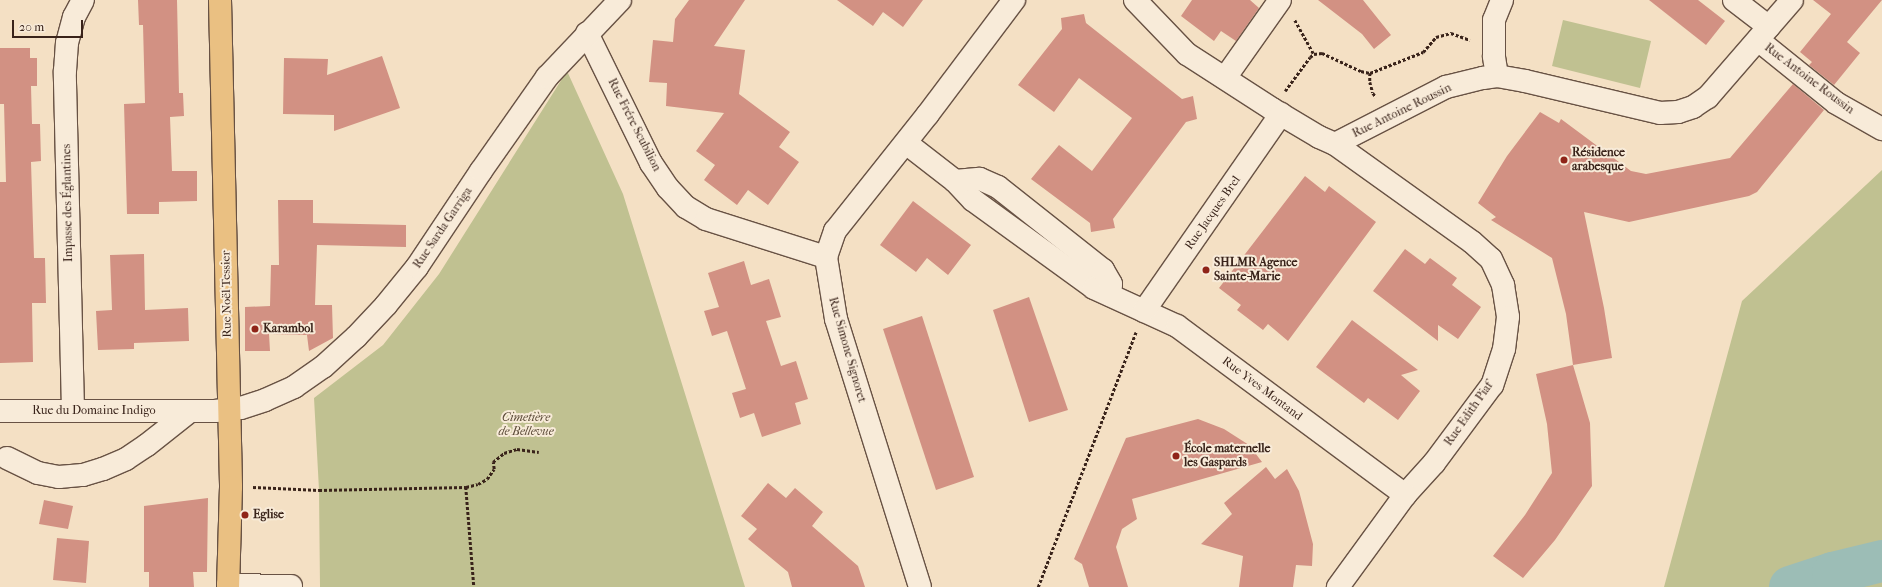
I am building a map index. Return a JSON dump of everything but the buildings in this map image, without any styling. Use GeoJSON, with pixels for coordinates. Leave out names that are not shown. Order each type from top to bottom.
{"type":"FeatureCollection","features":[{"type":"Feature","properties":{"kind":"main road","name":"Rue Noël Tessier"},"geometry":{"type":"LineString","coordinates":[[220,0],[231,487],[228,586]]}},
{"type":"Feature","properties":{"kind":"street","name":"Impasse des Églantines"},"geometry":{"type":"LineString","coordinates":[[73,410],[65,71],[67,43],[74,17],[83,0]]}},
{"type":"Feature","properties":{"kind":"street","name":"Rue Sarda Garriga"},"geometry":{"type":"LineString","coordinates":[[229,410],[265,400],[294,387],[323,367],[356,337],[417,267],[481,171],[543,83],[587,33],[620,0]]}},
{"type":"Feature","properties":{"kind":"street","name":"Rue Simone Signoret"},"geometry":{"type":"LineString","coordinates":[[920,587],[836,319],[826,257],[835,231],[906,143],[1014,0]]}},
{"type":"Feature","properties":{"kind":"street"},"geometry":{"type":"LineString","coordinates":[[1134,0],[1187,54],[1318,137],[1335,144]]}},
{"type":"Feature","properties":{"kind":"street"},"geometry":{"type":"LineString","coordinates":[[1495,66],[1494,20],[1502,0]]}},
{"type":"Feature","properties":{"kind":"street"},"geometry":{"type":"LineString","coordinates":[[1734,0],[1763,34]]}},
{"type":"Feature","properties":{"kind":"street","name":"Rue Antoine Roussin"},"geometry":{"type":"LineString","coordinates":[[1335,144],[1446,87],[1464,81],[1495,66],[1574,91],[1660,113],[1678,112],[1693,107],[1708,97],[1792,0]]}},
{"type":"Feature","properties":{"kind":"street"},"geometry":{"type":"LineString","coordinates":[[1225,78],[1285,7]]}},
{"type":"Feature","properties":{"kind":"street","name":"Rue Frére Scubilion"},"geometry":{"type":"LineString","coordinates":[[587,33],[651,163],[668,188],[686,207],[706,218],[826,257]]}},
{"type":"Feature","properties":{"kind":"street","name":"Rue Antoine Roussin"},"geometry":{"type":"LineString","coordinates":[[1763,34],[1836,102],[1882,130]]}},
{"type":"Feature","properties":{"kind":"street","name":"Rue Jacques Brel"},"geometry":{"type":"LineString","coordinates":[[1144,311],[1277,112]]}},
{"type":"Feature","properties":{"kind":"street","name":"Rue Yves Montand"},"geometry":{"type":"LineString","coordinates":[[906,143],[955,181],[973,200],[1094,288],[1177,326],[1405,495]]}},
{"type":"Feature","properties":{"kind":"street","name":"Rue Edith Piaf"},"geometry":{"type":"LineString","coordinates":[[1335,144],[1472,242],[1491,259],[1503,285],[1508,317],[1504,349],[1492,385],[1434,463],[1405,495],[1338,587]]}},
{"type":"Feature","properties":{"kind":"street","name":"Rue du Domaine Indigo"},"geometry":{"type":"LineString","coordinates":[[0,411],[73,410],[189,412],[229,410]]}},
{"type":"Feature","properties":{"kind":"street","name":"Rue du Domaine Indigo"},"geometry":{"type":"LineString","coordinates":[[7,458],[38,473],[59,477],[83,475],[103,470],[126,459],[147,445],[189,412]]}},
{"type":"Feature","properties":{"kind":"street"},"geometry":{"type":"LineString","coordinates":[[228,586],[291,586]]}},
{"type":"Feature","properties":{"kind":"path"},"geometry":{"type":"LineString","coordinates":[[1285,7],[1314,54]]}},
{"type":"Feature","properties":{"kind":"path"},"geometry":{"type":"LineString","coordinates":[[1277,112],[1310,57],[1314,54],[1322,53],[1362,71],[1370,73],[1423,52],[1436,37],[1451,32],[1466,37],[1495,66]]}},
{"type":"Feature","properties":{"kind":"path"},"geometry":{"type":"LineString","coordinates":[[1038,587],[1144,311]]}},
{"type":"Feature","properties":{"kind":"path"},"geometry":{"type":"LineString","coordinates":[[231,487],[319,490],[466,487],[478,484],[487,479],[494,469],[493,462],[504,453],[517,449],[539,452]]}},
{"type":"Feature","properties":{"kind":"path"},"geometry":{"type":"LineString","coordinates":[[466,487],[474,587]]}},
{"type":"Feature","properties":{"kind":"green space"},"geometry":{"type":"Polygon","coordinates":[[[1563,20],[1651,41],[1640,88],[1552,66],[1563,20]]]}},
{"type":"Feature","properties":{"kind":"green space","name":"Cimetière de Bellevue"},"geometry":{"type":"Polygon","coordinates":[[[567,71],[623,194],[745,587],[320,587],[319,490],[314,398],[383,345],[439,274],[567,71]]]}},
{"type":"Feature","properties":{"kind":"green space"},"geometry":{"type":"Polygon","coordinates":[[[1882,170],[1882,587],[1664,587],[1742,301],[1882,170]]]}},
{"type":"Feature","properties":{"kind":"waterway"},"geometry":{"type":"LineString","coordinates":[[1790,587],[1833,573],[1882,561]]}},
{"type":"Feature","properties":{"kind":"place","name":"Résidence arabesque"},"geometry":{"type":"Point","coordinates":[1564,160]}},
{"type":"Feature","properties":{"kind":"place","name":"SHLMR Agence Sainte-Marie"},"geometry":{"type":"Point","coordinates":[1206,270]}},
{"type":"Feature","properties":{"kind":"place","name":"Karambol"},"geometry":{"type":"Point","coordinates":[255,329]}},
{"type":"Feature","properties":{"kind":"place","name":"École maternelle les Gaspards"},"geometry":{"type":"Point","coordinates":[1176,456]}},
{"type":"Feature","properties":{"kind":"place","name":"Eglise"},"geometry":{"type":"Point","coordinates":[245,515]}}]}
